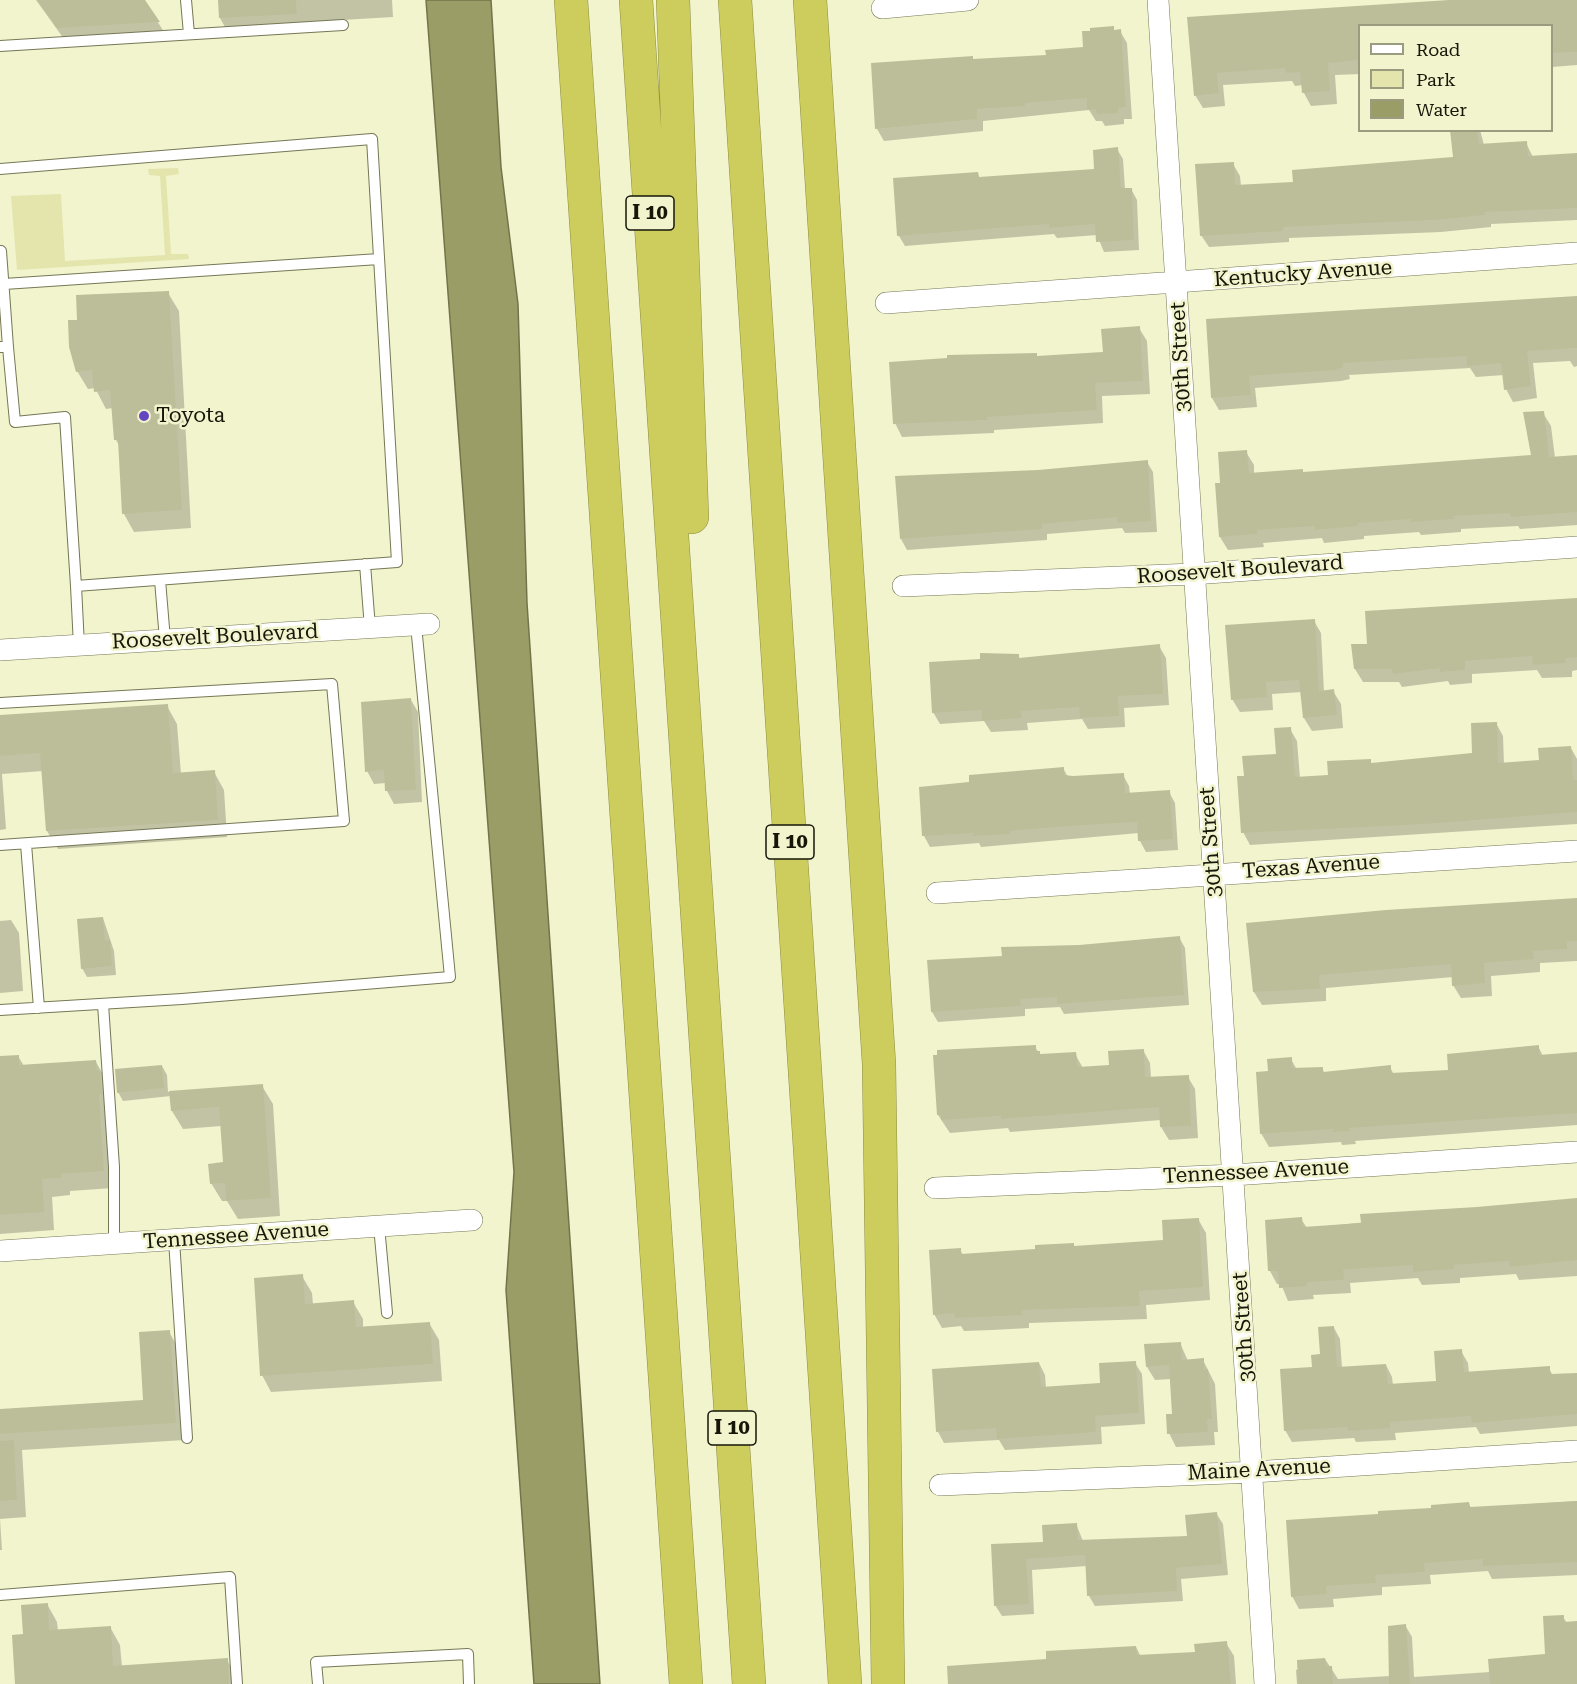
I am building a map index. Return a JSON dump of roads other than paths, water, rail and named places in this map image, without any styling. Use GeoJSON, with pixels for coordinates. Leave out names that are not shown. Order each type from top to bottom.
{"type":"FeatureCollection","features":[{"type":"Feature","properties":{"kind":"highway"},"geometry":{"type":"LineString","coordinates":[[571,0],[686,1684]]}},
{"type":"Feature","properties":{"kind":"highway","name":"I 10"},"geometry":{"type":"LineString","coordinates":[[636,0],[749,1684]]}},
{"type":"Feature","properties":{"kind":"highway"},"geometry":{"type":"LineString","coordinates":[[673,0],[716,1172]]}},
{"type":"Feature","properties":{"kind":"highway","name":"I 10"},"geometry":{"type":"LineString","coordinates":[[735,0],[845,1684]]}},
{"type":"Feature","properties":{"kind":"highway"},"geometry":{"type":"LineString","coordinates":[[810,0],[879,1064],[888,1684]]}},
{"type":"Feature","properties":{"kind":"street"},"geometry":{"type":"LineString","coordinates":[[882,8],[968,0]]}},
{"type":"Feature","properties":{"kind":"street","name":"30th Street"},"geometry":{"type":"LineString","coordinates":[[1158,0],[1265,1684]]}},
{"type":"Feature","properties":{"kind":"street","name":"Kentucky Avenue"},"geometry":{"type":"LineString","coordinates":[[886,303],[1177,284],[1577,253]]}},
{"type":"Feature","properties":{"kind":"street","name":"Roosevelt Boulevard"},"geometry":{"type":"LineString","coordinates":[[903,586],[1193,574],[1577,547]]}},
{"type":"Feature","properties":{"kind":"street","name":"Roosevelt Boulevard"},"geometry":{"type":"LineString","coordinates":[[0,650],[423,625]]}},
{"type":"Feature","properties":{"kind":"street","name":"Texas Avenue"},"geometry":{"type":"LineString","coordinates":[[937,893],[1213,873],[1577,851]]}},
{"type":"Feature","properties":{"kind":"street","name":"Tennessee Avenue"},"geometry":{"type":"LineString","coordinates":[[935,1188],[1233,1175],[1577,1152]]}},
{"type":"Feature","properties":{"kind":"street","name":"Tennessee Avenue"},"geometry":{"type":"LineString","coordinates":[[0,1251],[472,1220]]}},
{"type":"Feature","properties":{"kind":"street","name":"Maine Avenue"},"geometry":{"type":"LineString","coordinates":[[940,1485],[1253,1472],[1577,1451]]}},
{"type":"Feature","properties":{"kind":"lane"},"geometry":{"type":"LineString","coordinates":[[186,0],[189,34]]}},
{"type":"Feature","properties":{"kind":"lane"},"geometry":{"type":"LineString","coordinates":[[0,45],[343,25]]}},
{"type":"Feature","properties":{"kind":"lane"},"geometry":{"type":"LineString","coordinates":[[0,169],[372,140],[396,562],[76,586]]}},
{"type":"Feature","properties":{"kind":"lane"},"geometry":{"type":"LineString","coordinates":[[0,245],[4,284],[4,347],[15,422],[65,417],[79,646]]}},
{"type":"Feature","properties":{"kind":"lane"},"geometry":{"type":"LineString","coordinates":[[4,284],[379,259]]}},
{"type":"Feature","properties":{"kind":"lane"},"geometry":{"type":"LineString","coordinates":[[365,564],[370,628]]}},
{"type":"Feature","properties":{"kind":"lane"},"geometry":{"type":"LineString","coordinates":[[160,580],[165,640]]}},
{"type":"Feature","properties":{"kind":"lane"},"geometry":{"type":"LineString","coordinates":[[0,1010],[450,977],[423,625]]}},
{"type":"Feature","properties":{"kind":"lane"},"geometry":{"type":"LineString","coordinates":[[0,704],[332,684],[344,821],[0,846]]}},
{"type":"Feature","properties":{"kind":"lane"},"geometry":{"type":"LineString","coordinates":[[26,844],[39,1008]]}},
{"type":"Feature","properties":{"kind":"lane"},"geometry":{"type":"LineString","coordinates":[[103,1004],[114,1167],[114,1244]]}},
{"type":"Feature","properties":{"kind":"lane"},"geometry":{"type":"LineString","coordinates":[[379,1226],[387,1312]]}},
{"type":"Feature","properties":{"kind":"lane"},"geometry":{"type":"LineString","coordinates":[[174,1240],[187,1438]]}},
{"type":"Feature","properties":{"kind":"lane"},"geometry":{"type":"LineString","coordinates":[[0,1595],[231,1577],[237,1684]]}},
{"type":"Feature","properties":{"kind":"lane"},"geometry":{"type":"LineString","coordinates":[[318,1684],[316,1662],[468,1654],[469,1684]]}},
{"type":"Feature","properties":{"kind":"water"},"geometry":{"type":"Polygon","coordinates":[[[426,0],[491,0],[501,167],[518,304],[527,603],[600,1684],[534,1684],[506,1290],[514,1172],[426,0]]]}},
{"type":"Feature","properties":{"kind":"place","name":"Toyota"},"geometry":{"type":"Point","coordinates":[144,416]}}]}
